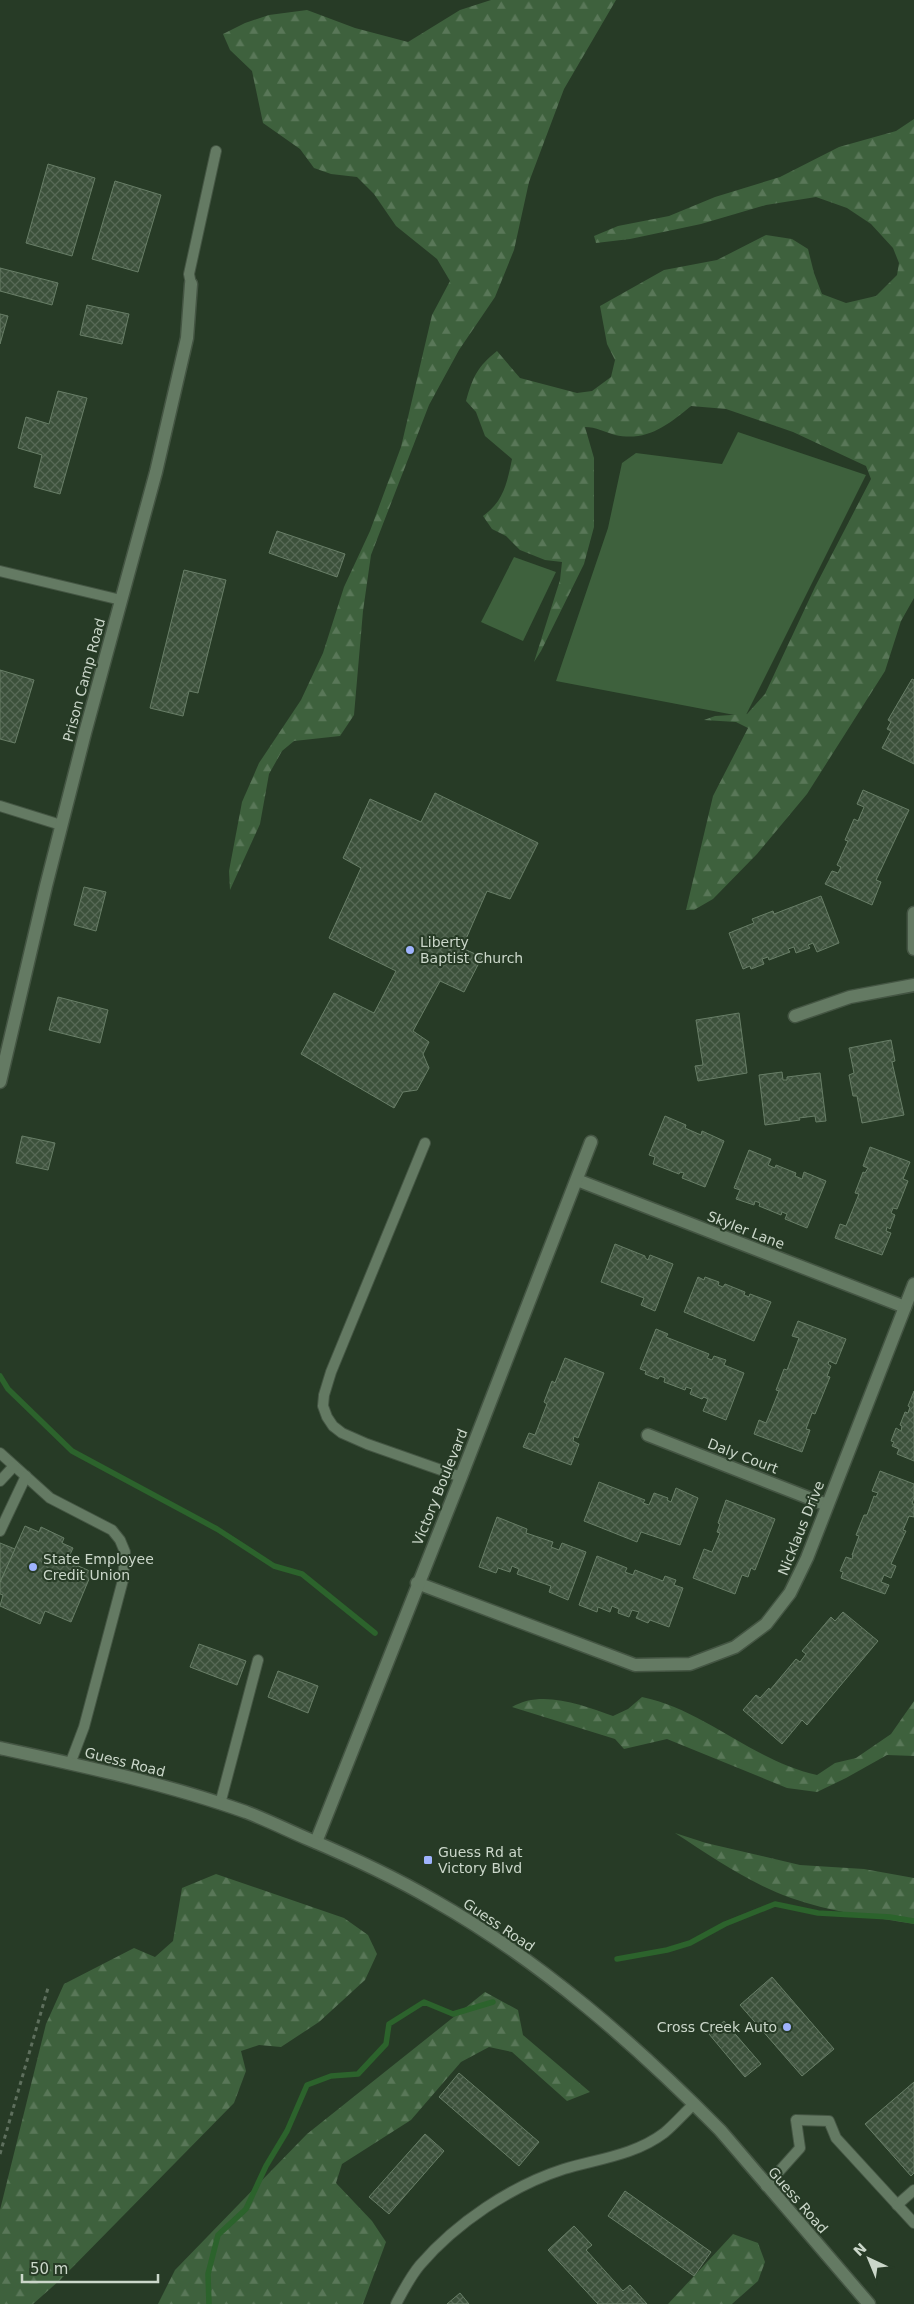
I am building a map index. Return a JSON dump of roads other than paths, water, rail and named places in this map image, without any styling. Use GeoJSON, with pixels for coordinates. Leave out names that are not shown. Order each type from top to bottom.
{"type":"FeatureCollection","features":[{"type":"Feature","properties":{"kind":"street","name":"Prison Camp Road"},"geometry":{"type":"LineString","coordinates":[[0,1082],[61,825],[156,472],[187,338],[191,284]]}},
{"type":"Feature","properties":{"kind":"street"},"geometry":{"type":"LineString","coordinates":[[914,913],[914,949]]}},
{"type":"Feature","properties":{"kind":"street"},"geometry":{"type":"LineString","coordinates":[[795,1016],[850,997],[914,985]]}},
{"type":"Feature","properties":{"kind":"street","name":"Victory Boulevard"},"geometry":{"type":"LineString","coordinates":[[316,1842],[591,1142]]}},
{"type":"Feature","properties":{"kind":"street","name":"Skyler Lane"},"geometry":{"type":"LineString","coordinates":[[576,1180],[905,1307]]}},
{"type":"Feature","properties":{"kind":"street","name":"Nicklaus Drive"},"geometry":{"type":"LineString","coordinates":[[418,1583],[635,1665],[690,1664],[735,1646],[766,1624],[790,1593],[807,1558],[914,1284]]}},
{"type":"Feature","properties":{"kind":"street","name":"Daly Court"},"geometry":{"type":"LineString","coordinates":[[648,1435],[827,1505]]}},
{"type":"Feature","properties":{"kind":"street","name":"Guess Road"},"geometry":{"type":"LineString","coordinates":[[0,1748],[188,1793],[248,1813],[371,1867],[435,1901],[499,1942],[558,1984],[600,2017],[694,2104],[720,2130],[868,2304]]}},
{"type":"Feature","properties":{"kind":"lane"},"geometry":{"type":"LineString","coordinates":[[191,284],[189,274],[216,151]]}},
{"type":"Feature","properties":{"kind":"lane"},"geometry":{"type":"LineString","coordinates":[[0,571],[121,600]]}},
{"type":"Feature","properties":{"kind":"lane"},"geometry":{"type":"LineString","coordinates":[[0,806],[61,825]]}},
{"type":"Feature","properties":{"kind":"lane"},"geometry":{"type":"LineString","coordinates":[[425,1143],[331,1372],[324,1395],[323,1406],[327,1417],[342,1433],[461,1477]]}},
{"type":"Feature","properties":{"kind":"lane"},"geometry":{"type":"LineString","coordinates":[[0,1453],[50,1498],[112,1530],[120,1540],[125,1552],[123,1580],[84,1727],[70,1764]]}},
{"type":"Feature","properties":{"kind":"lane"},"geometry":{"type":"LineString","coordinates":[[0,1481],[14,1466]]}},
{"type":"Feature","properties":{"kind":"lane"},"geometry":{"type":"LineString","coordinates":[[0,1531],[26,1476]]}},
{"type":"Feature","properties":{"kind":"lane"},"geometry":{"type":"LineString","coordinates":[[220,1804],[258,1660]]}},
{"type":"Feature","properties":{"kind":"lane"},"geometry":{"type":"LineString","coordinates":[[396,2304],[418,2267],[438,2245],[489,2207],[526,2185],[563,2170],[629,2152],[663,2134],[694,2104]]}},
{"type":"Feature","properties":{"kind":"lane"},"geometry":{"type":"LineString","coordinates":[[766,2186],[800,2148],[796,2120],[829,2121],[836,2138],[914,2223]]}},
{"type":"Feature","properties":{"kind":"lane"},"geometry":{"type":"LineString","coordinates":[[897,2205],[914,2190]]}},
{"type":"Feature","properties":{"kind":"waterway"},"geometry":{"type":"LineString","coordinates":[[0,1376],[8,1389],[72,1451],[217,1529],[274,1566],[302,1574],[375,1633]]}},
{"type":"Feature","properties":{"kind":"waterway"},"geometry":{"type":"LineString","coordinates":[[617,1959],[667,1950],[690,1943],[725,1924],[775,1904],[818,1913],[890,1917],[914,1921]]}},
{"type":"Feature","properties":{"kind":"waterway"},"geometry":{"type":"LineString","coordinates":[[209,2304],[208,2274],[218,2235],[246,2209],[266,2166],[287,2131],[307,2085],[331,2076],[358,2074],[386,2044],[389,2024],[424,2002],[453,2014],[493,2002]]}},
{"type":"Feature","properties":{"kind":"place","name":"Liberty Baptist Church"},"geometry":{"type":"Point","coordinates":[410,950]}},
{"type":"Feature","properties":{"kind":"place","name":"State Employee Credit Union"},"geometry":{"type":"Point","coordinates":[33,1567]}},
{"type":"Feature","properties":{"kind":"place","name":"Guess Rd at Victory Blvd"},"geometry":{"type":"Point","coordinates":[428,1860]}},
{"type":"Feature","properties":{"kind":"place","name":"Cross Creek Auto"},"geometry":{"type":"Point","coordinates":[787,2027]}}]}
